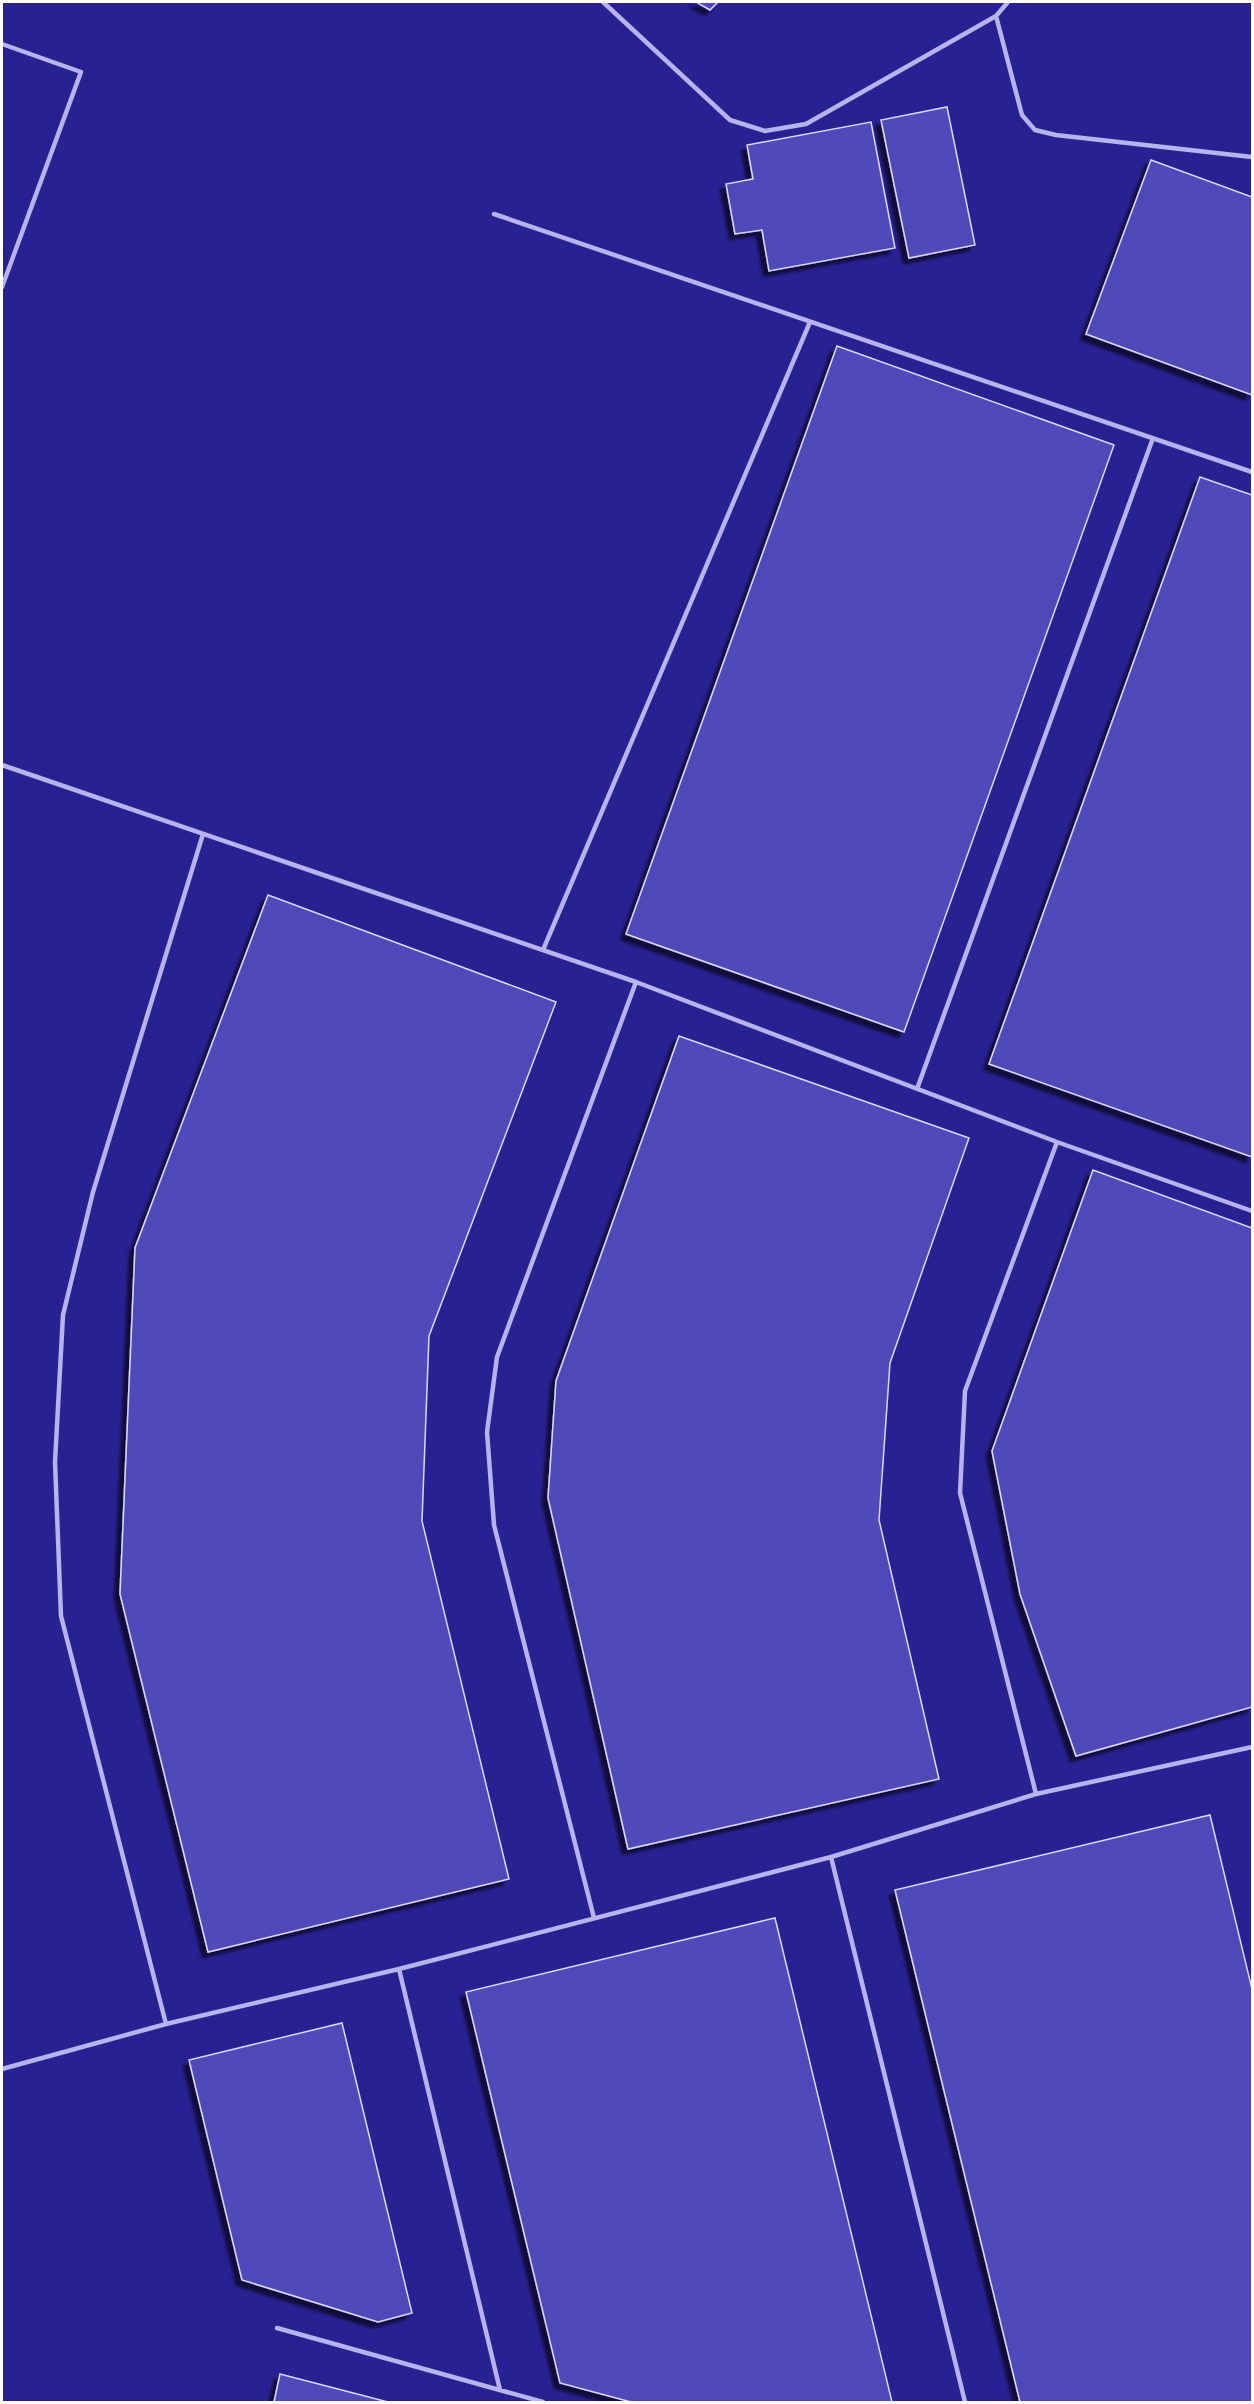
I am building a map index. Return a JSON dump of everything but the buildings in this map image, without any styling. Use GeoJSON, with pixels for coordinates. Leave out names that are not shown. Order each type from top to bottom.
{"type":"FeatureCollection","features":[{"type":"Feature","properties":{"kind":"lane"},"geometry":{"type":"LineString","coordinates":[[603,2],[730,120],[765,131],[806,124],[996,16],[1008,2]]}},
{"type":"Feature","properties":{"kind":"lane"},"geometry":{"type":"LineString","coordinates":[[996,16],[1022,115],[1035,130],[1056,135],[1252,157]]}},
{"type":"Feature","properties":{"kind":"lane"},"geometry":{"type":"LineString","coordinates":[[2,44],[81,72],[2,287]]}},
{"type":"Feature","properties":{"kind":"lane"},"geometry":{"type":"LineString","coordinates":[[494,214],[1252,472]]}},
{"type":"Feature","properties":{"kind":"lane"},"geometry":{"type":"LineString","coordinates":[[543,950],[810,322]]}},
{"type":"Feature","properties":{"kind":"lane"},"geometry":{"type":"LineString","coordinates":[[917,1089],[1153,438]]}},
{"type":"Feature","properties":{"kind":"lane"},"geometry":{"type":"LineString","coordinates":[[2,765],[636,982],[1057,1142],[1252,1211]]}},
{"type":"Feature","properties":{"kind":"lane"},"geometry":{"type":"LineString","coordinates":[[166,2024],[62,1616],[55,1462],[63,1315],[93,1192],[203,834]]}},
{"type":"Feature","properties":{"kind":"lane"},"geometry":{"type":"LineString","coordinates":[[594,1918],[494,1524],[487,1432],[497,1357],[636,982]]}},
{"type":"Feature","properties":{"kind":"lane"},"geometry":{"type":"LineString","coordinates":[[1036,1794],[960,1493],[965,1391],[1057,1142]]}},
{"type":"Feature","properties":{"kind":"lane"},"geometry":{"type":"LineString","coordinates":[[2,2069],[166,2024],[399,1969],[831,1857],[1036,1794],[1252,1747]]}},
{"type":"Feature","properties":{"kind":"lane"},"geometry":{"type":"LineString","coordinates":[[831,1857],[964,2403]]}},
{"type":"Feature","properties":{"kind":"lane"},"geometry":{"type":"LineString","coordinates":[[399,1969],[500,2390]]}},
{"type":"Feature","properties":{"kind":"lane"},"geometry":{"type":"LineString","coordinates":[[277,2328],[543,2403]]}}]}
